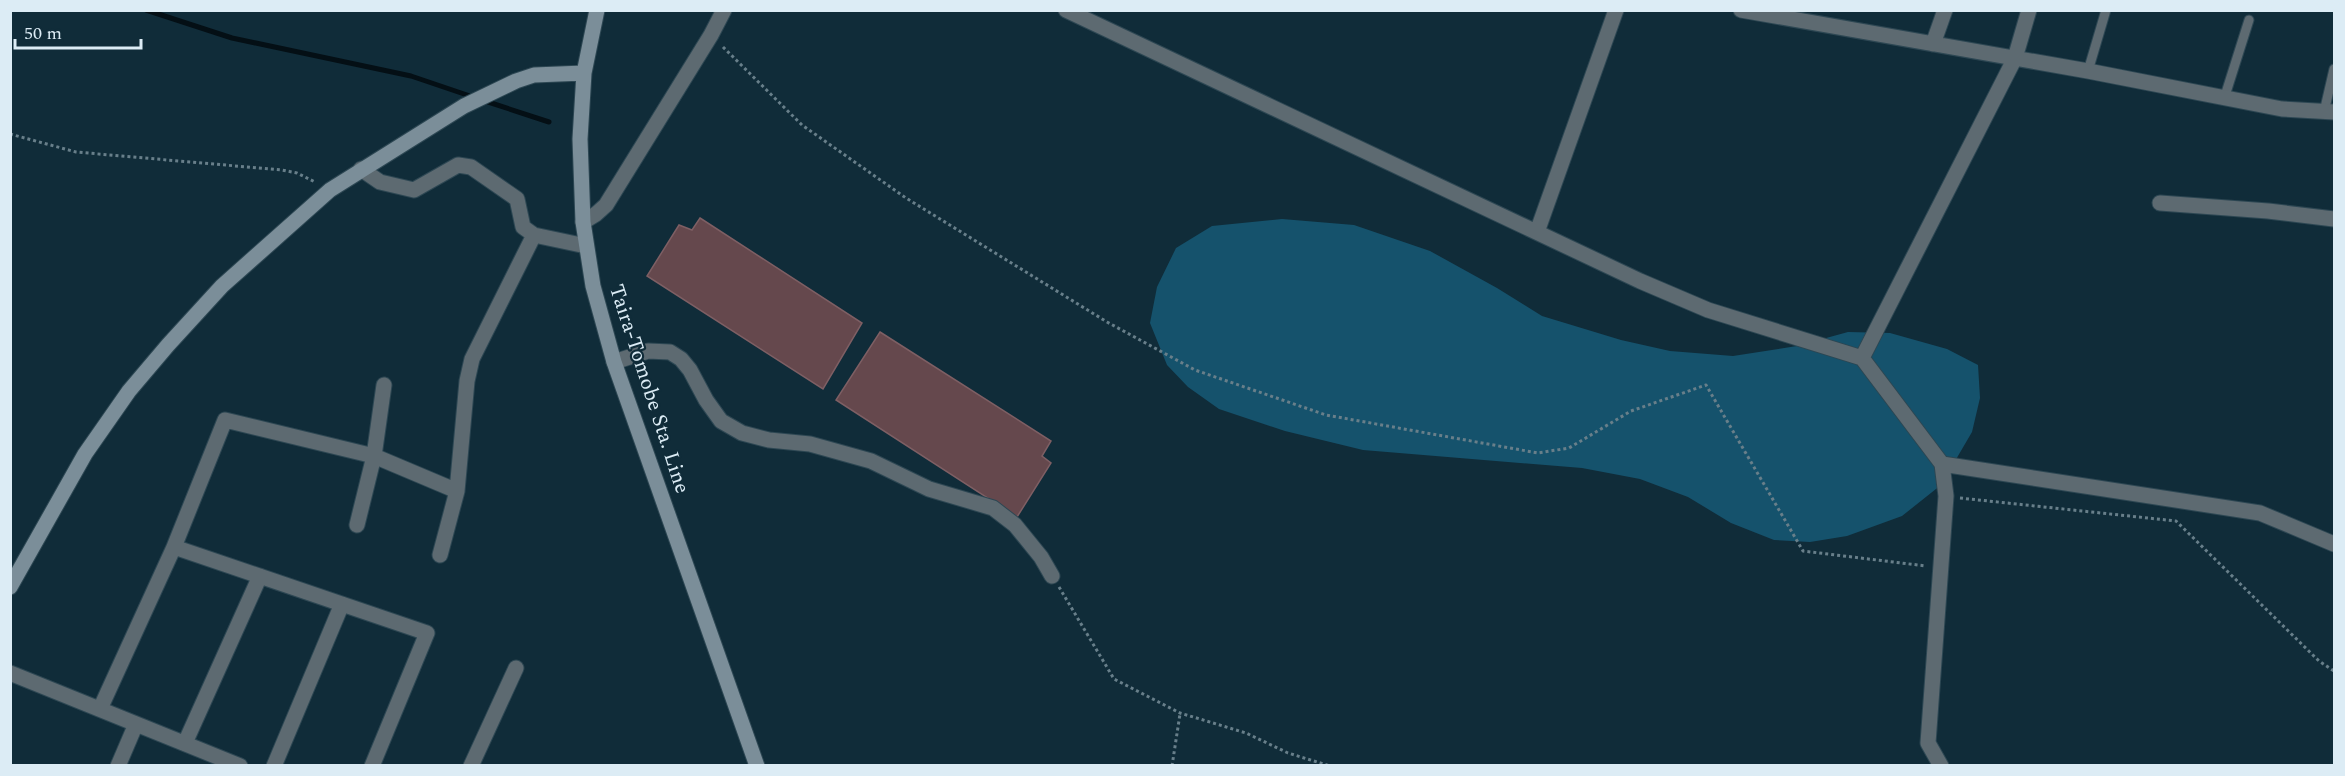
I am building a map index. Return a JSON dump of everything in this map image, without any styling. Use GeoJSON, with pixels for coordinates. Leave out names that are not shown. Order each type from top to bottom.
{"type":"FeatureCollection","features":[{"type":"Feature","properties":{"kind":"main road","name":"Taira-Tomobe Sta. Line"},"geometry":{"type":"LineString","coordinates":[[597,10],[585,73],[580,139],[583,222],[593,286],[614,362],[758,765]]}},
{"type":"Feature","properties":{"kind":"main road"},"geometry":{"type":"LineString","coordinates":[[10,587],[85,454],[129,391],[222,286],[330,190],[464,106],[516,81],[534,75],[585,73]]}},
{"type":"Feature","properties":{"kind":"street"},"geometry":{"type":"LineString","coordinates":[[583,222],[606,205],[711,35],[724,10]]}},
{"type":"Feature","properties":{"kind":"street"},"geometry":{"type":"LineString","coordinates":[[1066,10],[1640,281],[1708,310],[1862,358],[1942,464],[1946,496],[1928,743],[1941,765]]}},
{"type":"Feature","properties":{"kind":"street"},"geometry":{"type":"LineString","coordinates":[[1537,232],[1616,10]]}},
{"type":"Feature","properties":{"kind":"street"},"geometry":{"type":"LineString","coordinates":[[1741,10],[2088,71],[2224,99],[2282,109],[2329,112]]}},
{"type":"Feature","properties":{"kind":"street"},"geometry":{"type":"LineString","coordinates":[[1933,44],[1945,10]]}},
{"type":"Feature","properties":{"kind":"street"},"geometry":{"type":"LineString","coordinates":[[1862,358],[2015,58],[2029,10]]}},
{"type":"Feature","properties":{"kind":"street"},"geometry":{"type":"LineString","coordinates":[[362,169],[380,182],[414,190],[458,165],[471,167],[517,198],[523,227],[534,235],[586,246]]}},
{"type":"Feature","properties":{"kind":"street"},"geometry":{"type":"LineString","coordinates":[[2160,203],[2268,211],[2334,219]]}},
{"type":"Feature","properties":{"kind":"street"},"geometry":{"type":"LineString","coordinates":[[440,555],[457,491],[467,381],[472,359],[534,235]]}},
{"type":"Feature","properties":{"kind":"street"},"geometry":{"type":"LineString","coordinates":[[614,362],[648,351],[670,352],[681,359],[690,370],[706,400],[721,421],[742,433],[769,440],[810,444],[871,461],[929,489],[993,508],[1015,525],[1041,557],[1052,576]]}},
{"type":"Feature","properties":{"kind":"street"},"geometry":{"type":"LineString","coordinates":[[357,525],[374,456],[384,385]]}},
{"type":"Feature","properties":{"kind":"street"},"geometry":{"type":"LineString","coordinates":[[100,709],[174,547],[225,420],[374,456],[457,491]]}},
{"type":"Feature","properties":{"kind":"street"},"geometry":{"type":"LineString","coordinates":[[1942,464],[2259,513],[2334,544]]}},
{"type":"Feature","properties":{"kind":"street"},"geometry":{"type":"LineString","coordinates":[[174,547],[427,633],[372,765]]}},
{"type":"Feature","properties":{"kind":"street"},"geometry":{"type":"LineString","coordinates":[[185,743],[260,576]]}},
{"type":"Feature","properties":{"kind":"street"},"geometry":{"type":"LineString","coordinates":[[274,765],[342,604]]}},
{"type":"Feature","properties":{"kind":"street"},"geometry":{"type":"LineString","coordinates":[[471,765],[516,668]]}},
{"type":"Feature","properties":{"kind":"street"},"geometry":{"type":"LineString","coordinates":[[10,673],[185,743],[230,764]]}},
{"type":"Feature","properties":{"kind":"street"},"geometry":{"type":"LineString","coordinates":[[118,765],[136,724]]}},
{"type":"Feature","properties":{"kind":"lane"},"geometry":{"type":"LineString","coordinates":[[2088,71],[2106,10]]}},
{"type":"Feature","properties":{"kind":"lane"},"geometry":{"type":"LineString","coordinates":[[2224,99],[2249,20]]}},
{"type":"Feature","properties":{"kind":"lane"},"geometry":{"type":"LineString","coordinates":[[2329,112],[2334,69]]}},
{"type":"Feature","properties":{"kind":"path"},"geometry":{"type":"LineString","coordinates":[[711,35],[802,125],[906,198],[1107,322],[1195,370],[1326,415],[1538,453],[1569,448],[1631,411],[1706,385],[1803,551],[1941,567]]}},
{"type":"Feature","properties":{"kind":"path"},"geometry":{"type":"LineString","coordinates":[[10,134],[76,152],[297,172],[330,190]]}},
{"type":"Feature","properties":{"kind":"path"},"geometry":{"type":"LineString","coordinates":[[1946,496],[2176,521],[2319,661],[2334,671]]}},
{"type":"Feature","properties":{"kind":"path"},"geometry":{"type":"LineString","coordinates":[[1052,576],[1114,680],[1180,713],[1246,733],[1288,753],[1330,765]]}},
{"type":"Feature","properties":{"kind":"path"},"geometry":{"type":"LineString","coordinates":[[1172,765],[1180,713]]}},
{"type":"Feature","properties":{"kind":"shaded area"},"geometry":{"type":"Polygon","coordinates":[[[1282,219],[1354,225],[1430,251],[1542,316],[1621,340],[1670,351],[1733,356],[1797,346],[1848,332],[1890,333],[1947,349],[1978,365],[1980,398],[1972,432],[1941,485],[1902,516],[1847,536],[1810,542],[1774,540],[1731,523],[1688,497],[1640,479],[1582,468],[1363,450],[1285,431],[1219,409],[1188,387],[1167,365],[1150,323],[1157,287],[1176,248],[1212,226],[1282,219]]]}},
{"type":"Feature","properties":{"kind":"building"},"geometry":{"type":"Polygon","coordinates":[[[700,218],[862,323],[823,389],[647,276],[679,225],[692,230],[700,218]]]}},
{"type":"Feature","properties":{"kind":"building"},"geometry":{"type":"Polygon","coordinates":[[[880,332],[1051,441],[1042,456],[1051,463],[1017,517],[836,400],[880,332]]]}},
{"type":"Feature","properties":{"kind":"waterway"},"geometry":{"type":"LineString","coordinates":[[146,10],[232,38],[411,76],[473,97]]}},
{"type":"Feature","properties":{"kind":"waterway"},"geometry":{"type":"LineString","coordinates":[[482,100],[549,122]]}}]}
